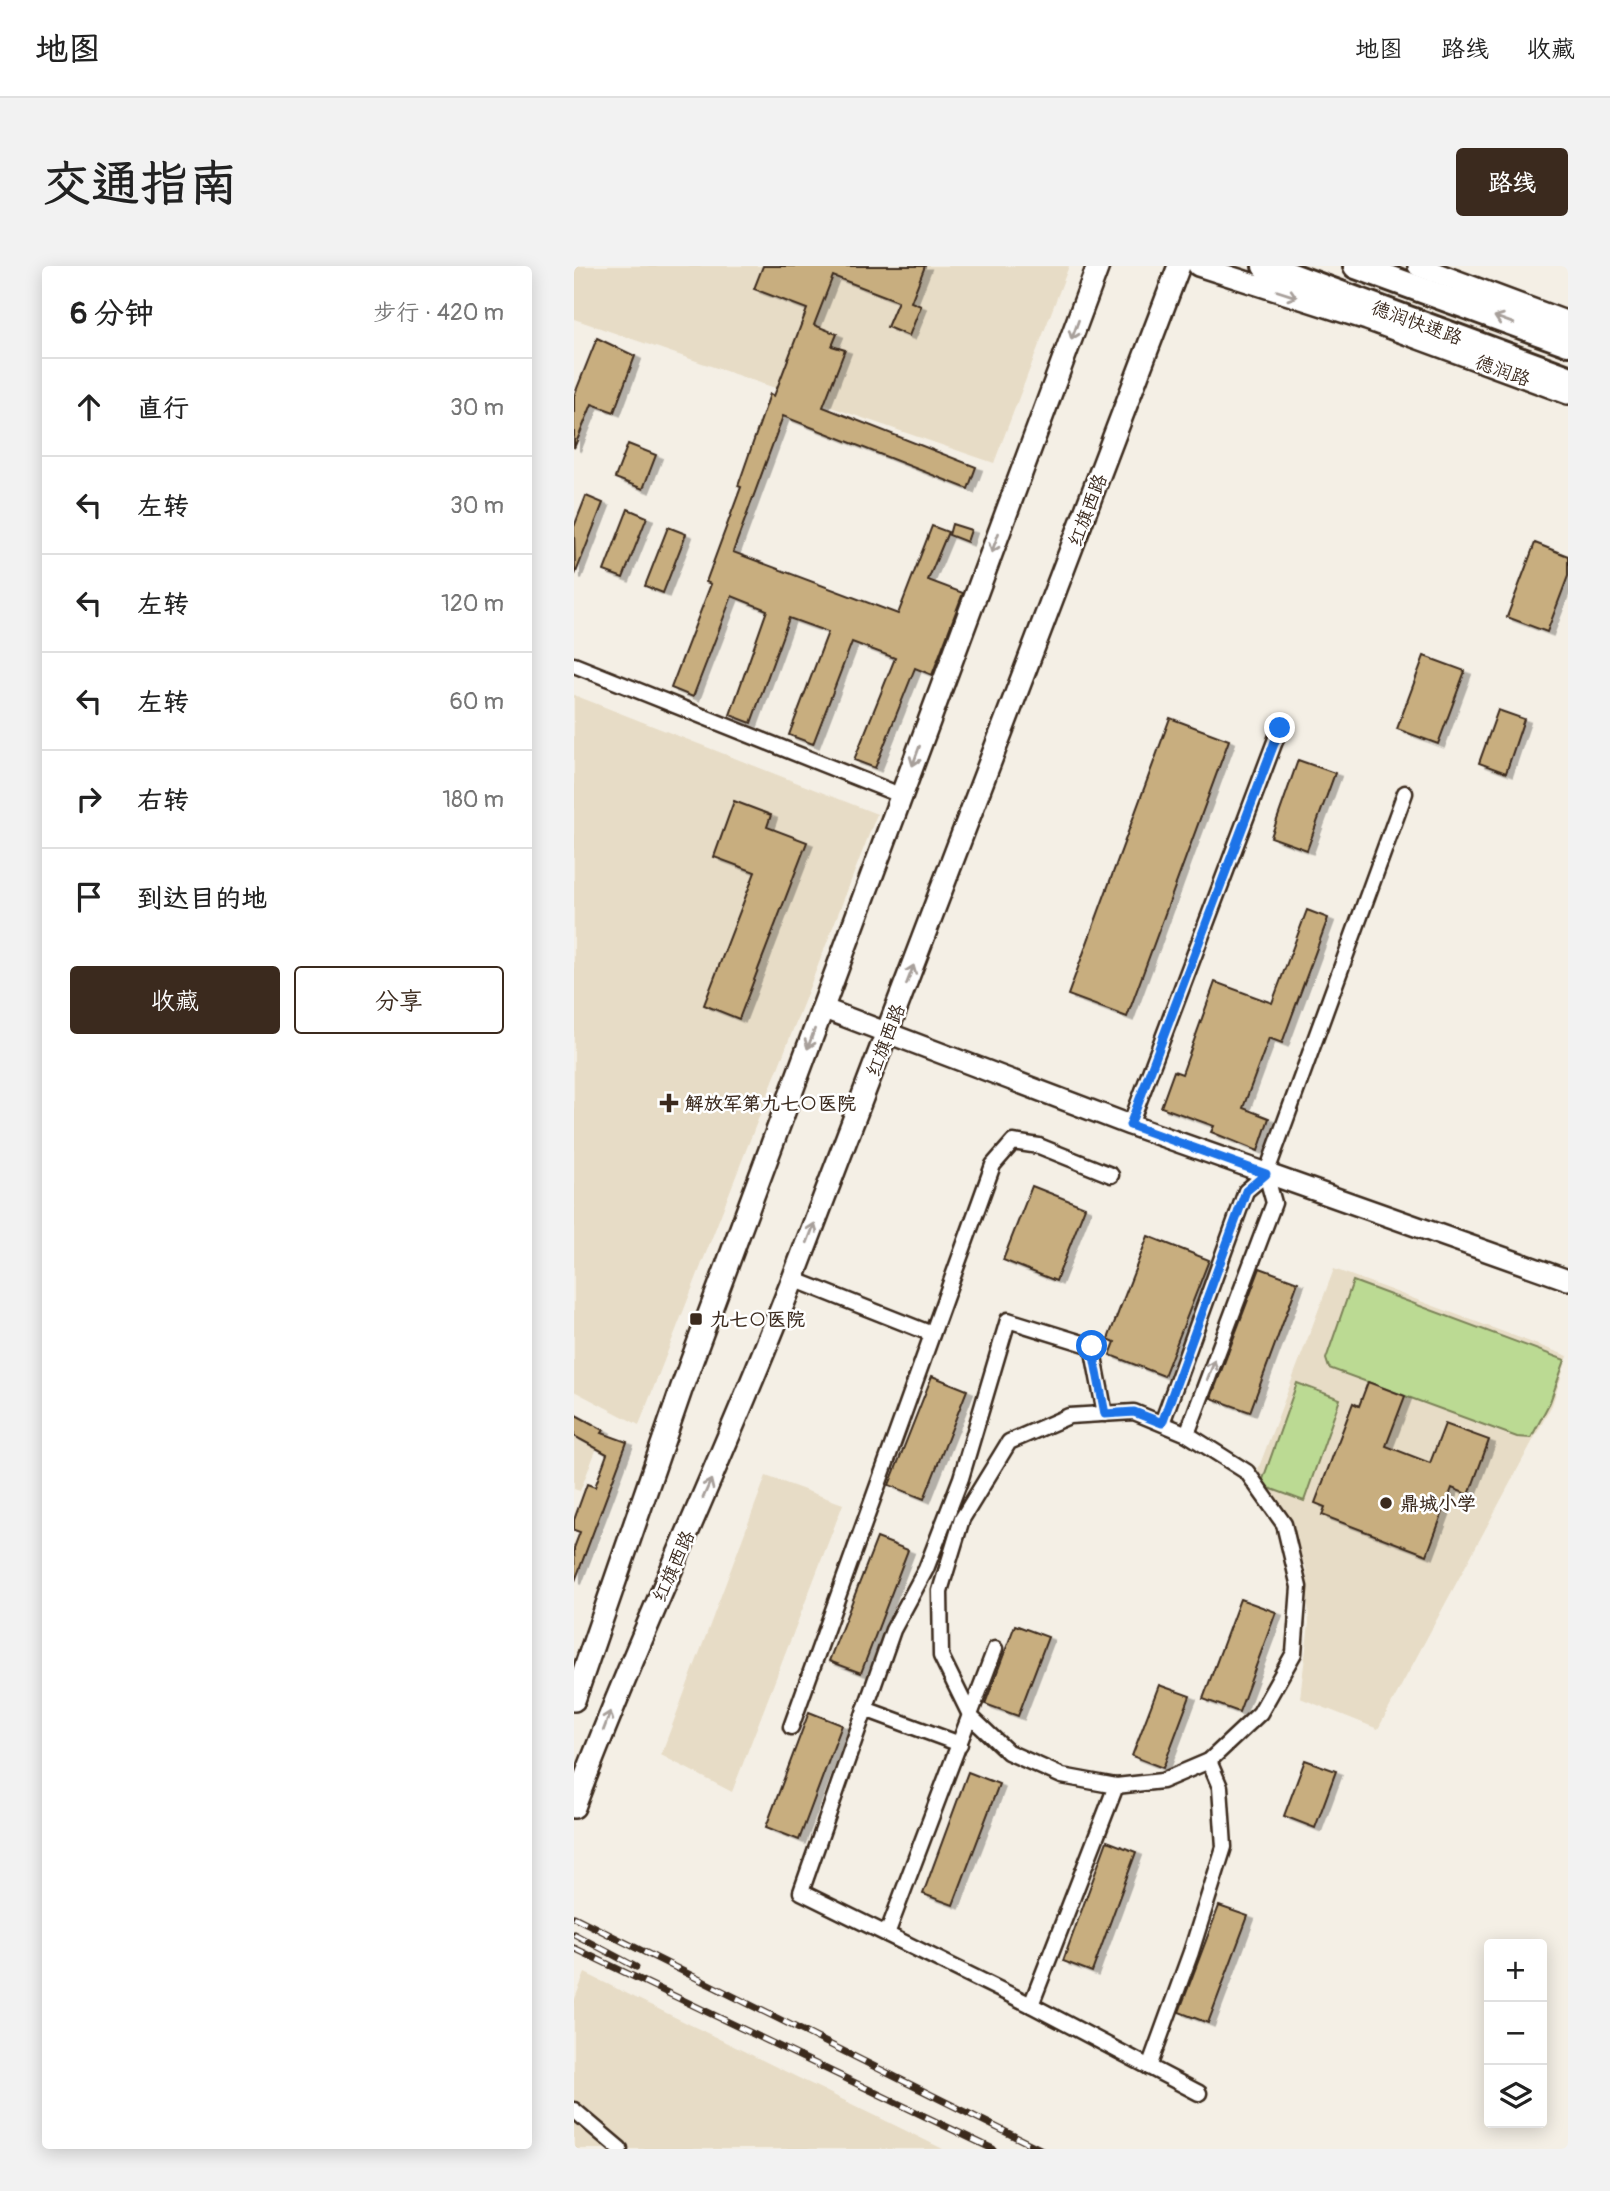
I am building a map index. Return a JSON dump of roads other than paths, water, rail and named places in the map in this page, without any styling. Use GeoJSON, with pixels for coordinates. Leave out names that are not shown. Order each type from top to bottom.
{"type":"FeatureCollection","features":[{"type":"Feature","properties":{"kind":"highway","name":"德润快速路"},"geometry":{"type":"LineString","coordinates":[[1265,266],[1568,378]]}},
{"type":"Feature","properties":{"kind":"highway","name":"德润快速路"},"geometry":{"type":"LineString","coordinates":[[1356,266],[1568,343]]}},
{"type":"Feature","properties":{"kind":"main road"},"geometry":{"type":"LineString","coordinates":[[574,1700],[682,1387],[1098,266]]}},
{"type":"Feature","properties":{"kind":"main road","name":"红旗西路"},"geometry":{"type":"LineString","coordinates":[[574,1807],[619,1688],[742,1410],[1179,266]]}},
{"type":"Feature","properties":{"kind":"street","name":"德润路"},"geometry":{"type":"LineString","coordinates":[[1198,266],[1367,320],[1568,394]]}},
{"type":"Feature","properties":{"kind":"street"},"geometry":{"type":"LineString","coordinates":[[1418,266],[1568,322]]}},
{"type":"Feature","properties":{"kind":"street"},"geometry":{"type":"LineString","coordinates":[[574,666],[890,791]]}},
{"type":"Feature","properties":{"kind":"street"},"geometry":{"type":"LineString","coordinates":[[1130,1125],[1280,728]]}},
{"type":"Feature","properties":{"kind":"street"},"geometry":{"type":"LineString","coordinates":[[1162,1423],[1246,1191],[1266,1174],[1405,793]]}},
{"type":"Feature","properties":{"kind":"street"},"geometry":{"type":"LineString","coordinates":[[822,1007],[1130,1125],[1568,1280]]}},
{"type":"Feature","properties":{"kind":"street"},"geometry":{"type":"LineString","coordinates":[[791,1727],[993,1165],[1013,1142],[1040,1146],[1111,1175]]}},
{"type":"Feature","properties":{"kind":"street"},"geometry":{"type":"LineString","coordinates":[[1187,1434],[1274,1203],[1266,1174]]}},
{"type":"Feature","properties":{"kind":"street"},"geometry":{"type":"LineString","coordinates":[[793,1279],[932,1334]]}},
{"type":"Feature","properties":{"kind":"street"},"geometry":{"type":"LineString","coordinates":[[1105,1414],[1092,1346],[1008,1320],[961,1478],[926,1569],[893,1630],[801,1892],[1031,2005],[1199,2093]]}},
{"type":"Feature","properties":{"kind":"street"},"geometry":{"type":"LineString","coordinates":[[1134,1412],[1162,1423],[1187,1434],[1247,1472],[1284,1524],[1299,1587],[1294,1653],[1261,1713],[1209,1761],[1162,1781],[1116,1786],[1062,1776],[1008,1752],[971,1717],[941,1656],[940,1591],[962,1519],[1009,1442],[1069,1416],[1134,1412]]}},
{"type":"Feature","properties":{"kind":"street"},"geometry":{"type":"LineString","coordinates":[[946,1515],[962,1519]]}},
{"type":"Feature","properties":{"kind":"street"},"geometry":{"type":"LineString","coordinates":[[887,1934],[995,1649]]}},
{"type":"Feature","properties":{"kind":"street"},"geometry":{"type":"LineString","coordinates":[[865,1709],[960,1744]]}},
{"type":"Feature","properties":{"kind":"street"},"geometry":{"type":"LineString","coordinates":[[1149,2067],[1191,1952],[1224,1847],[1220,1787],[1209,1761]]}},
{"type":"Feature","properties":{"kind":"street"},"geometry":{"type":"LineString","coordinates":[[1031,2005],[1116,1786]]}},
{"type":"Feature","properties":{"kind":"street"},"geometry":{"type":"LineString","coordinates":[[574,2110],[620,2149]]}},
{"type":"Feature","properties":{"kind":"railway"},"geometry":{"type":"LineString","coordinates":[[574,1917],[1040,2149]]}},
{"type":"Feature","properties":{"kind":"railway"},"geometry":{"type":"LineString","coordinates":[[574,1934],[636,1967]]}},
{"type":"Feature","properties":{"kind":"railway"},"geometry":{"type":"LineString","coordinates":[[574,1948],[993,2149]]}},
{"type":"Feature","properties":{"kind":"place","name":"解放军第九七〇医院"},"geometry":{"type":"Point","coordinates":[669,1103]}},
{"type":"Feature","properties":{"kind":"place","name":"九七〇医院"},"geometry":{"type":"Point","coordinates":[696,1319]}},
{"type":"Feature","properties":{"kind":"place","name":"鼎城小学"},"geometry":{"type":"Point","coordinates":[1386,1503]}}]}
